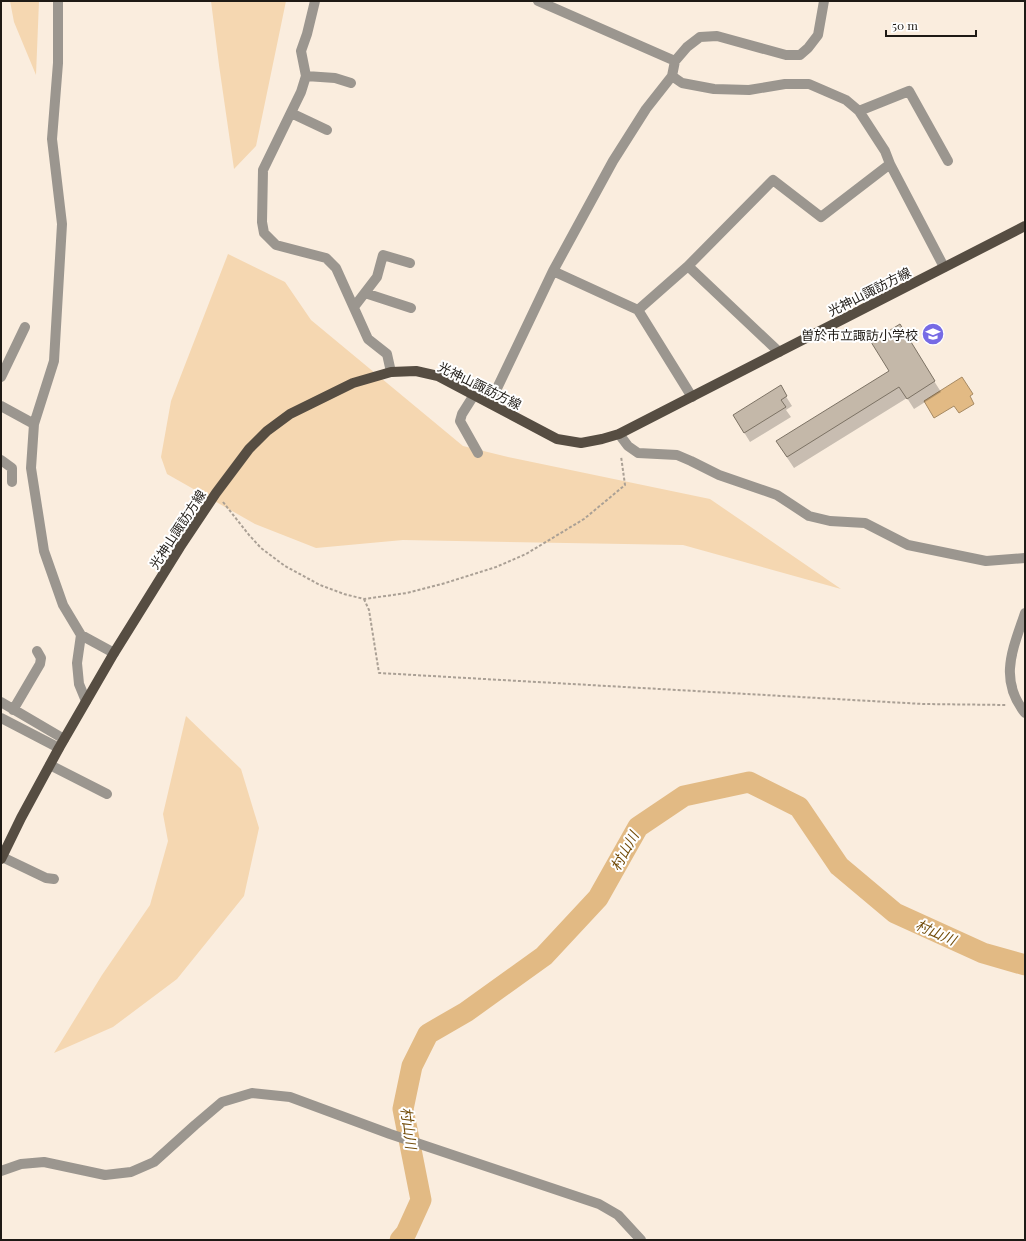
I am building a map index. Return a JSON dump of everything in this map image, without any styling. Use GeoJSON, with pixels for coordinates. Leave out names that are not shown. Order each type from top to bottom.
{"type":"FeatureCollection","features":[{"type":"Feature","properties":{"kind":"main road","name":"光神山諏訪方線"},"geometry":{"type":"LineString","coordinates":[[1,858],[61,743],[114,653],[180,547],[216,493],[248,449],[267,431],[290,414],[354,383],[392,372],[416,371],[438,376],[558,439],[581,443],[602,439],[619,434],[1025,226]]}},
{"type":"Feature","properties":{"kind":"street"},"geometry":{"type":"LineString","coordinates":[[58,1],[58,63],[52,139],[62,224],[54,361],[34,424],[31,468],[44,551],[63,605],[81,635],[114,653]]}},
{"type":"Feature","properties":{"kind":"street"},"geometry":{"type":"LineString","coordinates":[[315,1],[307,34],[300,51],[306,76],[301,92],[263,170],[262,222],[264,233],[276,245],[326,258],[336,268],[368,339],[387,354],[392,372]]}},
{"type":"Feature","properties":{"kind":"street"},"geometry":{"type":"LineString","coordinates":[[538,1],[675,61]]}},
{"type":"Feature","properties":{"kind":"street"},"geometry":{"type":"LineString","coordinates":[[490,403],[552,271],[613,161],[646,109],[672,76],[675,61],[687,47],[700,37],[717,36],[786,55],[800,55],[808,48],[818,35],[824,1]]}},
{"type":"Feature","properties":{"kind":"street"},"geometry":{"type":"LineString","coordinates":[[306,76],[335,78],[351,83]]}},
{"type":"Feature","properties":{"kind":"street"},"geometry":{"type":"LineString","coordinates":[[672,76],[682,82],[714,89],[749,90],[785,84],[809,84],[846,100],[859,111],[885,151],[890,164],[944,267]]}},
{"type":"Feature","properties":{"kind":"street"},"geometry":{"type":"LineString","coordinates":[[859,111],[909,90],[948,161]]}},
{"type":"Feature","properties":{"kind":"street"},"geometry":{"type":"LineString","coordinates":[[291,113],[327,130]]}},
{"type":"Feature","properties":{"kind":"street"},"geometry":{"type":"LineString","coordinates":[[638,310],[688,266],[773,180],[821,217],[890,164]]}},
{"type":"Feature","properties":{"kind":"street"},"geometry":{"type":"LineString","coordinates":[[354,307],[377,277],[383,254],[410,263]]}},
{"type":"Feature","properties":{"kind":"street"},"geometry":{"type":"LineString","coordinates":[[688,266],[779,352]]}},
{"type":"Feature","properties":{"kind":"street"},"geometry":{"type":"LineString","coordinates":[[552,271],[638,310],[692,397]]}},
{"type":"Feature","properties":{"kind":"street"},"geometry":{"type":"LineString","coordinates":[[365,293],[411,308]]}},
{"type":"Feature","properties":{"kind":"street"},"geometry":{"type":"LineString","coordinates":[[1,377],[25,327]]}},
{"type":"Feature","properties":{"kind":"street"},"geometry":{"type":"LineString","coordinates":[[474,395],[462,414],[460,421],[478,453]]}},
{"type":"Feature","properties":{"kind":"street"},"geometry":{"type":"LineString","coordinates":[[1,406],[34,424]]}},
{"type":"Feature","properties":{"kind":"street"},"geometry":{"type":"LineString","coordinates":[[619,434],[628,446],[638,453],[677,455],[719,475],[777,495],[809,516],[830,521],[864,523],[908,545],[986,561],[1025,558]]}},
{"type":"Feature","properties":{"kind":"street"},"geometry":{"type":"LineString","coordinates":[[1,460],[12,468],[12,482]]}},
{"type":"Feature","properties":{"kind":"street"},"geometry":{"type":"LineString","coordinates":[[1022,709],[1014,695],[1009,674],[1012,652],[1025,613]]}},
{"type":"Feature","properties":{"kind":"street"},"geometry":{"type":"LineString","coordinates":[[81,635],[77,663],[79,684],[86,701]]}},
{"type":"Feature","properties":{"kind":"street"},"geometry":{"type":"LineString","coordinates":[[13,710],[40,664],[41,658],[37,651]]}},
{"type":"Feature","properties":{"kind":"street"},"geometry":{"type":"LineString","coordinates":[[1,702],[61,743]]}},
{"type":"Feature","properties":{"kind":"street"},"geometry":{"type":"LineString","coordinates":[[1,718],[61,743]]}},
{"type":"Feature","properties":{"kind":"street"},"geometry":{"type":"LineString","coordinates":[[50,764],[107,794]]}},
{"type":"Feature","properties":{"kind":"street"},"geometry":{"type":"LineString","coordinates":[[1,858],[46,878],[54,879]]}},
{"type":"Feature","properties":{"kind":"street"},"geometry":{"type":"LineString","coordinates":[[1,1171],[21,1164],[44,1162],[105,1175],[131,1172],[154,1162],[222,1102],[252,1093],[290,1097],[390,1134],[599,1204],[618,1215],[640,1240]]}},
{"type":"Feature","properties":{"kind":"path"},"geometry":{"type":"LineString","coordinates":[[216,493],[261,548],[286,566],[320,585],[344,594],[364,599],[407,593],[496,567],[526,554],[584,519],[625,485],[619,434]]}},
{"type":"Feature","properties":{"kind":"path"},"geometry":{"type":"LineString","coordinates":[[364,599],[369,610],[379,673],[1022,709]]}},
{"type":"Feature","properties":{"kind":"shaded area"},"geometry":{"type":"Polygon","coordinates":[[[10,1],[39,1],[36,75],[14,22],[10,1]]]}},
{"type":"Feature","properties":{"kind":"shaded area"},"geometry":{"type":"Polygon","coordinates":[[[211,1],[286,1],[256,146],[234,169],[219,65],[211,1]]]}},
{"type":"Feature","properties":{"kind":"shaded area"},"geometry":{"type":"Polygon","coordinates":[[[228,254],[285,282],[311,320],[463,446],[508,457],[710,499],[841,589],[683,545],[403,540],[316,548],[255,524],[167,474],[161,457],[171,401],[228,254]]]}},
{"type":"Feature","properties":{"kind":"shaded area"},"geometry":{"type":"Polygon","coordinates":[[[962,377],[973,394],[970,396],[974,404],[959,413],[954,406],[934,418],[924,401],[962,377]]]}},
{"type":"Feature","properties":{"kind":"shaded area"},"geometry":{"type":"Polygon","coordinates":[[[186,716],[241,769],[259,828],[244,896],[177,979],[113,1027],[54,1053],[102,975],[150,905],[168,841],[163,814],[186,716]]]}},
{"type":"Feature","properties":{"kind":"building"},"geometry":{"type":"Polygon","coordinates":[[[900,324],[935,381],[907,399],[899,387],[787,457],[776,441],[889,371],[871,342],[900,324]]]}},
{"type":"Feature","properties":{"kind":"building"},"geometry":{"type":"Polygon","coordinates":[[[781,385],[787,396],[781,400],[786,407],[744,433],[733,415],[781,385]]]}},
{"type":"Feature","properties":{"kind":"waterway","name":"村山川"},"geometry":{"type":"LineString","coordinates":[[400,1240],[406,1233],[421,1200],[403,1109],[412,1066],[428,1034],[466,1012],[544,956],[598,898],[638,827],[684,796],[749,782],[799,807],[839,866],[895,913],[983,953],[1025,965]]}},
{"type":"Feature","properties":{"kind":"place","name":"曽於市立諏訪小学校"},"geometry":{"type":"Point","coordinates":[933,334]}}]}
